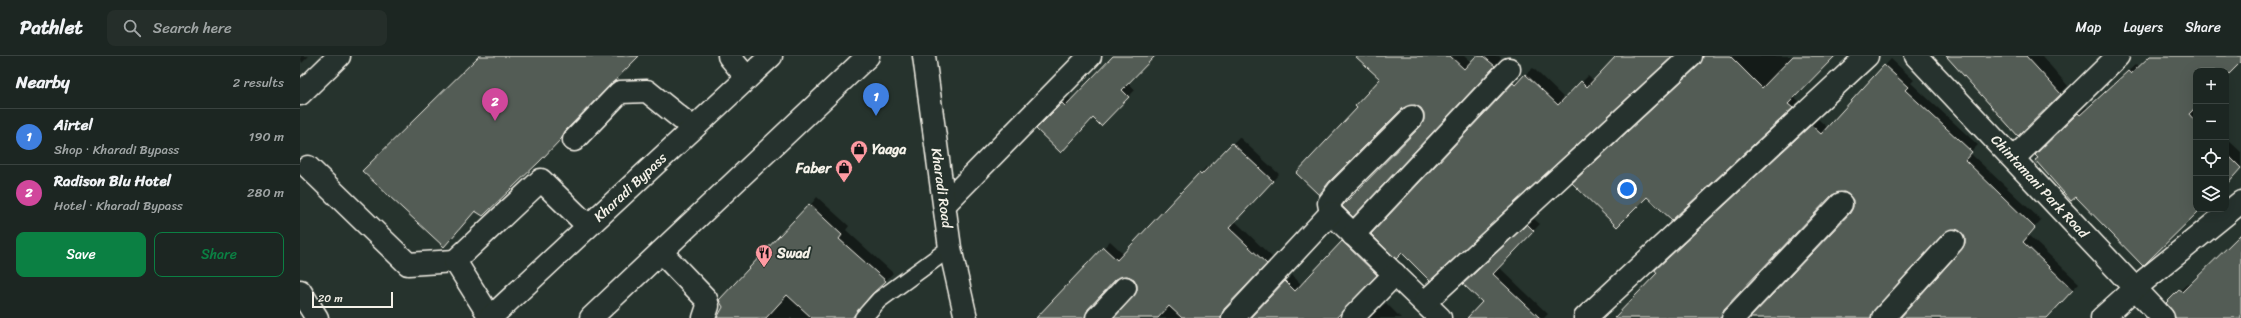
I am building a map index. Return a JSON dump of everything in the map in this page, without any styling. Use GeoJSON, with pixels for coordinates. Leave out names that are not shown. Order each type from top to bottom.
{"type":"FeatureCollection","features":[{"type":"Feature","properties":{"kind":"main road"},"geometry":{"type":"LineString","coordinates":[[300,94],[339,56]]}},
{"type":"Feature","properties":{"kind":"main road"},"geometry":{"type":"LineString","coordinates":[[729,56],[747,78]]}},
{"type":"Feature","properties":{"kind":"main road","name":"Kharadi Bypass"},"geometry":{"type":"LineString","coordinates":[[490,318],[771,56]]}},
{"type":"Feature","properties":{"kind":"main road"},"geometry":{"type":"LineString","coordinates":[[591,318],[868,56]]}},
{"type":"Feature","properties":{"kind":"main road","name":"Kharadi Road"},"geometry":{"type":"LineString","coordinates":[[924,56],[950,248],[966,318]]}},
{"type":"Feature","properties":{"kind":"main road"},"geometry":{"type":"LineString","coordinates":[[945,204],[1090,56]]}},
{"type":"Feature","properties":{"kind":"main road"},"geometry":{"type":"LineString","coordinates":[[1425,302],[1691,56]]}},
{"type":"Feature","properties":{"kind":"main road"},"geometry":{"type":"LineString","coordinates":[[1585,318],[1867,56]]}},
{"type":"Feature","properties":{"kind":"main road","name":"Chintamani Park Road"},"geometry":{"type":"LineString","coordinates":[[1916,56],[2014,158],[2163,318]]}},
{"type":"Feature","properties":{"kind":"main road"},"geometry":{"type":"LineString","coordinates":[[2014,158],[2118,56]]}},
{"type":"Feature","properties":{"kind":"main road"},"geometry":{"type":"LineString","coordinates":[[1353,235],[1509,70]]}},
{"type":"Feature","properties":{"kind":"main road"},"geometry":{"type":"LineString","coordinates":[[574,140],[620,92],[647,91],[693,128]]}},
{"type":"Feature","properties":{"kind":"main road"},"geometry":{"type":"LineString","coordinates":[[1412,117],[1338,191],[1329,203],[1331,214],[1425,302],[1440,318]]}},
{"type":"Feature","properties":{"kind":"main road"},"geometry":{"type":"LineString","coordinates":[[308,167],[408,264],[456,261],[541,180],[588,226]]}},
{"type":"Feature","properties":{"kind":"main road"},"geometry":{"type":"LineString","coordinates":[[2102,318],[2136,288],[2241,202]]}},
{"type":"Feature","properties":{"kind":"main road"},"geometry":{"type":"LineString","coordinates":[[1733,318],[1841,204]]}},
{"type":"Feature","properties":{"kind":"main road"},"geometry":{"type":"LineString","coordinates":[[1233,318],[1331,214]]}},
{"type":"Feature","properties":{"kind":"main road"},"geometry":{"type":"LineString","coordinates":[[1883,318],[1953,241]]}},
{"type":"Feature","properties":{"kind":"main road"},"geometry":{"type":"LineString","coordinates":[[661,252],[706,298],[708,306],[704,318]]}},
{"type":"Feature","properties":{"kind":"main road"},"geometry":{"type":"LineString","coordinates":[[456,261],[490,318]]}},
{"type":"Feature","properties":{"kind":"main road"},"geometry":{"type":"LineString","coordinates":[[1352,318],[1395,274]]}},
{"type":"Feature","properties":{"kind":"main road"},"geometry":{"type":"LineString","coordinates":[[1097,318],[1126,288]]}},
{"type":"Feature","properties":{"kind":"main road"},"geometry":{"type":"LineString","coordinates":[[300,291],[317,318]]}},
{"type":"Feature","properties":{"kind":"lane"},"geometry":{"type":"LineString","coordinates":[[863,318],[879,300],[950,248]]}},
{"type":"Feature","properties":{"kind":"building"},"geometry":{"type":"Polygon","coordinates":[[[479,56],[639,56],[565,131],[562,138],[540,161],[483,216],[475,211],[444,247],[362,171],[479,56]]]}},
{"type":"Feature","properties":{"kind":"building"},"geometry":{"type":"Polygon","coordinates":[[[1113,56],[1155,56],[1122,90],[1129,97],[1101,126],[1093,118],[1061,153],[1036,129],[1062,103],[1065,106],[1113,56]]]}},
{"type":"Feature","properties":{"kind":"building"},"geometry":{"type":"Polygon","coordinates":[[[1355,56],[1450,56],[1464,69],[1476,56],[1483,56],[1495,66],[1353,217],[1342,206],[1421,126],[1424,120],[1424,113],[1421,108],[1415,105],[1403,108],[1329,182],[1319,195],[1296,173],[1357,108],[1355,106],[1380,79],[1355,56]]]}},
{"type":"Feature","properties":{"kind":"building"},"geometry":{"type":"Polygon","coordinates":[[[1616,56],[1673,56],[1430,281],[1402,253],[1396,259],[1371,234],[1513,83],[1515,85],[1525,74],[1558,105],[1581,81],[1587,87],[1616,56]]]}},
{"type":"Feature","properties":{"kind":"building"},"geometry":{"type":"Polygon","coordinates":[[[1703,56],[1730,56],[1762,88],[1793,56],[1835,56],[1788,104],[1793,108],[1672,220],[1647,197],[1617,227],[1572,183],[1699,65],[1703,56]]]}},
{"type":"Feature","properties":{"kind":"building"},"geometry":{"type":"Polygon","coordinates":[[[1946,56],[2026,56],[2061,94],[2018,136],[1946,56]]]}},
{"type":"Feature","properties":{"kind":"building"},"geometry":{"type":"Polygon","coordinates":[[[2150,56],[2241,56],[2241,62],[2229,74],[2229,68],[2193,68],[2193,110],[2189,114],[2193,119],[2193,212],[2198,212],[2143,266],[2076,197],[2071,201],[2035,160],[2038,158],[2035,155],[2078,113],[2080,115],[2128,71],[2131,74],[2150,56]]]}},
{"type":"Feature","properties":{"kind":"building"},"geometry":{"type":"Polygon","coordinates":[[[1884,65],[1908,87],[1905,90],[1972,152],[1965,160],[2035,228],[2023,242],[2073,290],[2047,318],[1900,318],[1962,249],[1965,243],[1965,237],[1961,232],[1955,229],[1944,233],[1874,310],[1871,318],[1750,318],[1850,213],[1853,207],[1853,200],[1844,192],[1832,195],[1724,309],[1721,318],[1614,318],[1657,273],[1655,270],[1811,125],[1821,134],[1884,65]]]}},
{"type":"Feature","properties":{"kind":"building"},"geometry":{"type":"Polygon","coordinates":[[[1232,143],[1273,181],[1229,228],[1267,264],[1224,309],[1221,318],[1182,318],[1169,306],[1158,318],[1114,318],[1137,291],[1137,285],[1134,279],[1127,276],[1116,279],[1088,309],[1085,318],[1036,318],[1103,247],[1117,260],[1199,173],[1201,175],[1232,143]]]}},
{"type":"Feature","properties":{"kind":"building"},"geometry":{"type":"Polygon","coordinates":[[[2229,156],[2241,168],[2229,182],[2229,156]]]}},
{"type":"Feature","properties":{"kind":"building"},"geometry":{"type":"Polygon","coordinates":[[[809,204],[842,235],[839,239],[886,281],[872,294],[852,318],[812,318],[787,295],[766,318],[717,318],[723,307],[719,300],[809,204]]]}},
{"type":"Feature","properties":{"kind":"building"},"geometry":{"type":"Polygon","coordinates":[[[1527,224],[1534,231],[1493,274],[1540,318],[1467,318],[1482,302],[1463,284],[1527,224]]]}},
{"type":"Feature","properties":{"kind":"building"},"geometry":{"type":"Polygon","coordinates":[[[2241,234],[2241,318],[2175,318],[2172,310],[2166,303],[2179,290],[2182,292],[2241,234]]]}},
{"type":"Feature","properties":{"kind":"building"},"geometry":{"type":"Polygon","coordinates":[[[1342,241],[1377,275],[1336,318],[1250,318],[1285,281],[1295,291],[1342,241]]]}},
{"type":"Feature","properties":{"kind":"place","name":"Airtel"},"geometry":{"type":"Point","coordinates":[876,116]}},
{"type":"Feature","properties":{"kind":"place","name":"Radison Blu Hotel"},"geometry":{"type":"Point","coordinates":[495,121]}},
{"type":"Feature","properties":{"kind":"place","name":"Yaaga"},"geometry":{"type":"Point","coordinates":[859,164]}},
{"type":"Feature","properties":{"kind":"place","name":"Faber"},"geometry":{"type":"Point","coordinates":[844,183]}},
{"type":"Feature","properties":{"kind":"place","name":"Swad"},"geometry":{"type":"Point","coordinates":[764,268]}}]}
